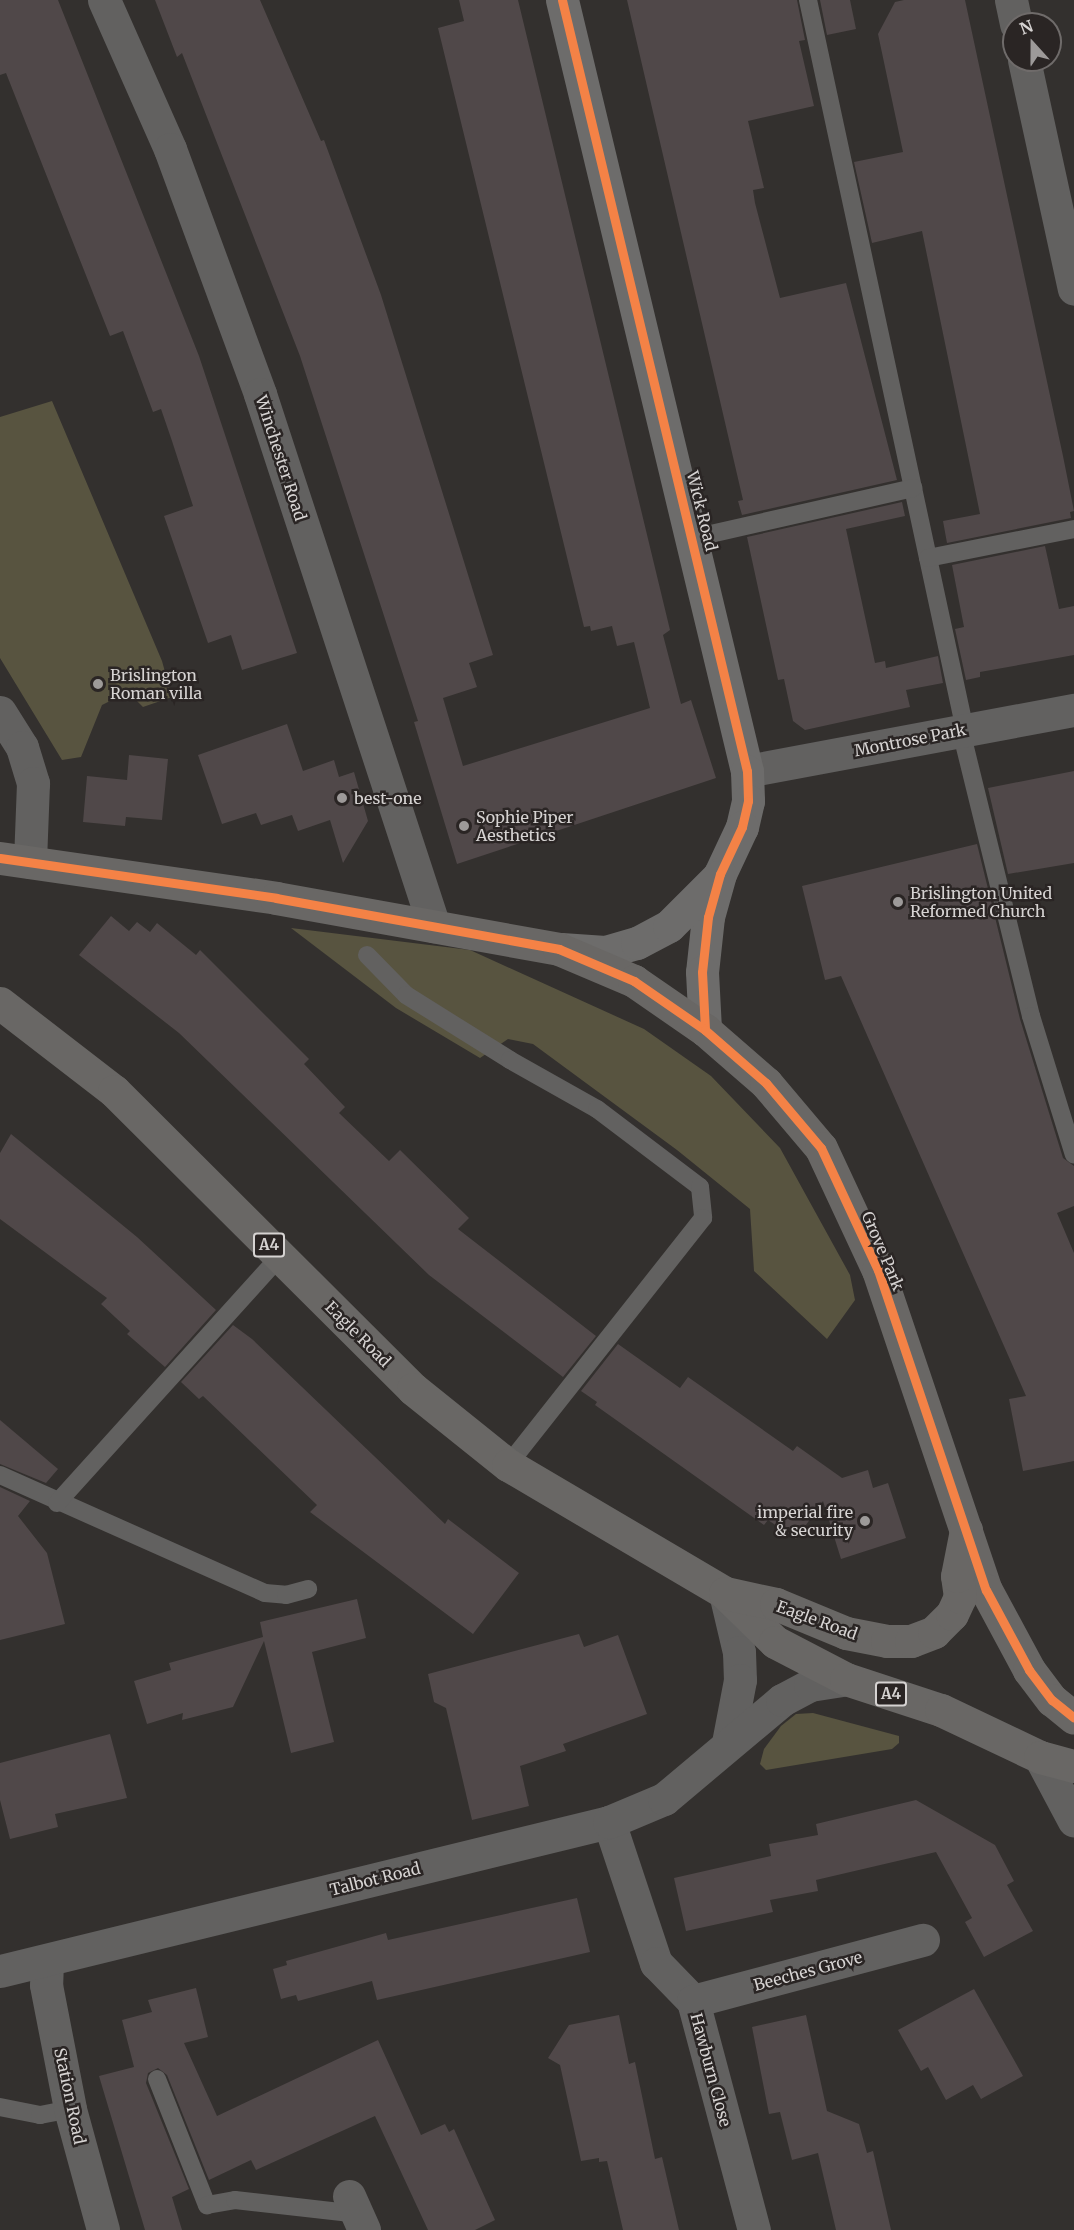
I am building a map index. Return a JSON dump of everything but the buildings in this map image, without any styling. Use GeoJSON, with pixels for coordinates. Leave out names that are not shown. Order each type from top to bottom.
{"type":"FeatureCollection","features":[{"type":"Feature","properties":{"kind":"highway","name":"Grove Park"},"geometry":{"type":"LineString","coordinates":[[15,860],[434,926],[560,949],[634,981],[705,1030],[766,1083],[821,1148],[878,1270],[967,1526]]}},
{"type":"Feature","properties":{"kind":"highway"},"geometry":{"type":"LineString","coordinates":[[0,875],[15,860]]}},
{"type":"Feature","properties":{"kind":"highway","name":"Eagle Road"},"geometry":{"type":"LineString","coordinates":[[0,980],[30,1023]]}},
{"type":"Feature","properties":{"kind":"highway","name":"Eagle Road"},"geometry":{"type":"LineString","coordinates":[[0,1003],[30,1023],[114,1091],[413,1389],[508,1465],[725,1593],[775,1642],[846,1679],[941,1710],[1040,1757],[1074,1766]]}},
{"type":"Feature","properties":{"kind":"highway"},"geometry":{"type":"LineString","coordinates":[[967,1526],[986,1590],[1022,1658],[1053,1700],[1074,1718]]}},
{"type":"Feature","properties":{"kind":"highway","name":"Eagle Road"},"geometry":{"type":"LineString","coordinates":[[725,1593],[776,1604],[846,1633],[887,1641],[911,1641],[934,1632],[952,1614],[960,1597],[957,1576],[967,1526]]}},
{"type":"Feature","properties":{"kind":"street","name":"Winchester Road"},"geometry":{"type":"LineString","coordinates":[[104,0],[170,149],[260,394],[434,926]]}},
{"type":"Feature","properties":{"kind":"street","name":"Wick Road"},"geometry":{"type":"LineString","coordinates":[[562,0],[693,538],[747,771],[748,801],[742,827],[720,874],[708,917],[703,966],[705,1030]]}},
{"type":"Feature","properties":{"kind":"street"},"geometry":{"type":"LineString","coordinates":[[1027,72],[1074,289]]}},
{"type":"Feature","properties":{"kind":"street","name":"Montrose Park"},"geometry":{"type":"LineString","coordinates":[[747,771],[1074,710]]}},
{"type":"Feature","properties":{"kind":"street"},"geometry":{"type":"LineString","coordinates":[[0,712],[22,747],[33,783],[15,860]]}},
{"type":"Feature","properties":{"kind":"street","name":"Wick Road"},"geometry":{"type":"LineString","coordinates":[[560,949],[605,952],[637,943],[669,926],[720,874]]}},
{"type":"Feature","properties":{"kind":"street"},"geometry":{"type":"LineString","coordinates":[[725,1593],[739,1652],[740,1680],[728,1743]]}},
{"type":"Feature","properties":{"kind":"street","name":"Talbot Road"},"geometry":{"type":"LineString","coordinates":[[0,1971],[609,1822],[664,1799],[701,1772],[728,1743],[782,1700],[810,1685],[846,1679]]}},
{"type":"Feature","properties":{"kind":"street"},"geometry":{"type":"LineString","coordinates":[[1040,1757],[1074,1821]]}},
{"type":"Feature","properties":{"kind":"street","name":"Hawburn Close"},"geometry":{"type":"LineString","coordinates":[[609,1822],[656,1963],[693,2001],[754,2230]]}},
{"type":"Feature","properties":{"kind":"street","name":"Beeches Grove"},"geometry":{"type":"LineString","coordinates":[[693,2001],[923,1940]]}},
{"type":"Feature","properties":{"kind":"street","name":"Station Road"},"geometry":{"type":"LineString","coordinates":[[47,1961],[46,1985],[70,2109],[103,2230]]}},
{"type":"Feature","properties":{"kind":"lane"},"geometry":{"type":"LineString","coordinates":[[808,0],[963,730],[1031,1016],[1074,1155]]}},
{"type":"Feature","properties":{"kind":"lane"},"geometry":{"type":"LineString","coordinates":[[693,538],[913,488]]}},
{"type":"Feature","properties":{"kind":"lane"},"geometry":{"type":"LineString","coordinates":[[928,558],[1074,529]]}},
{"type":"Feature","properties":{"kind":"lane"},"geometry":{"type":"LineString","coordinates":[[367,955],[406,995],[510,1060],[597,1109],[700,1187],[703,1218],[508,1465]]}},
{"type":"Feature","properties":{"kind":"lane"},"geometry":{"type":"LineString","coordinates":[[57,1503],[280,1256]]}},
{"type":"Feature","properties":{"kind":"lane"},"geometry":{"type":"LineString","coordinates":[[0,1475],[57,1503],[265,1593],[286,1595],[308,1588]]}},
{"type":"Feature","properties":{"kind":"lane"},"geometry":{"type":"LineString","coordinates":[[157,2079],[207,2205],[235,2200],[357,2214]]}},
{"type":"Feature","properties":{"kind":"lane"},"geometry":{"type":"LineString","coordinates":[[0,2107],[40,2115],[70,2109]]}},
{"type":"Feature","properties":{"kind":"shaded area"},"geometry":{"type":"Polygon","coordinates":[[[52,401],[162,661],[172,697],[143,707],[128,692],[102,705],[81,757],[62,760],[0,658],[0,417],[52,401]]]}},
{"type":"Feature","properties":{"kind":"shaded area"},"geometry":{"type":"Polygon","coordinates":[[[291,928],[470,950],[644,1029],[711,1076],[780,1148],[850,1275],[855,1300],[827,1339],[754,1271],[750,1209],[677,1150],[533,1044],[508,1039],[480,1058],[396,1008],[291,928]]]}},
{"type":"Feature","properties":{"kind":"shaded area"},"geometry":{"type":"Polygon","coordinates":[[[813,1713],[899,1736],[899,1743],[892,1749],[766,1770],[760,1764],[764,1749],[781,1726],[796,1714],[813,1713]]]}},
{"type":"Feature","properties":{"kind":"cycle path"},"geometry":{"type":"LineString","coordinates":[[562,0],[747,771],[748,801],[742,827],[720,874],[708,917],[702,972],[705,1030]]}},
{"type":"Feature","properties":{"kind":"cycle path"},"geometry":{"type":"LineString","coordinates":[[0,858],[276,898],[559,949],[634,981],[705,1030],[766,1083],[821,1148],[878,1270],[986,1590],[1029,1670],[1052,1700],[1074,1718]]}},
{"type":"Feature","properties":{"kind":"place","name":"Brislington Roman villa"},"geometry":{"type":"Point","coordinates":[98,684]}},
{"type":"Feature","properties":{"kind":"place","name":"best-one"},"geometry":{"type":"Point","coordinates":[342,798]}},
{"type":"Feature","properties":{"kind":"place","name":"Sophie Piper Aesthetics"},"geometry":{"type":"Point","coordinates":[464,826]}},
{"type":"Feature","properties":{"kind":"place","name":"Brislington United Reformed Church"},"geometry":{"type":"Point","coordinates":[898,902]}},
{"type":"Feature","properties":{"kind":"place","name":"imperial fire & security"},"geometry":{"type":"Point","coordinates":[865,1521]}}]}
